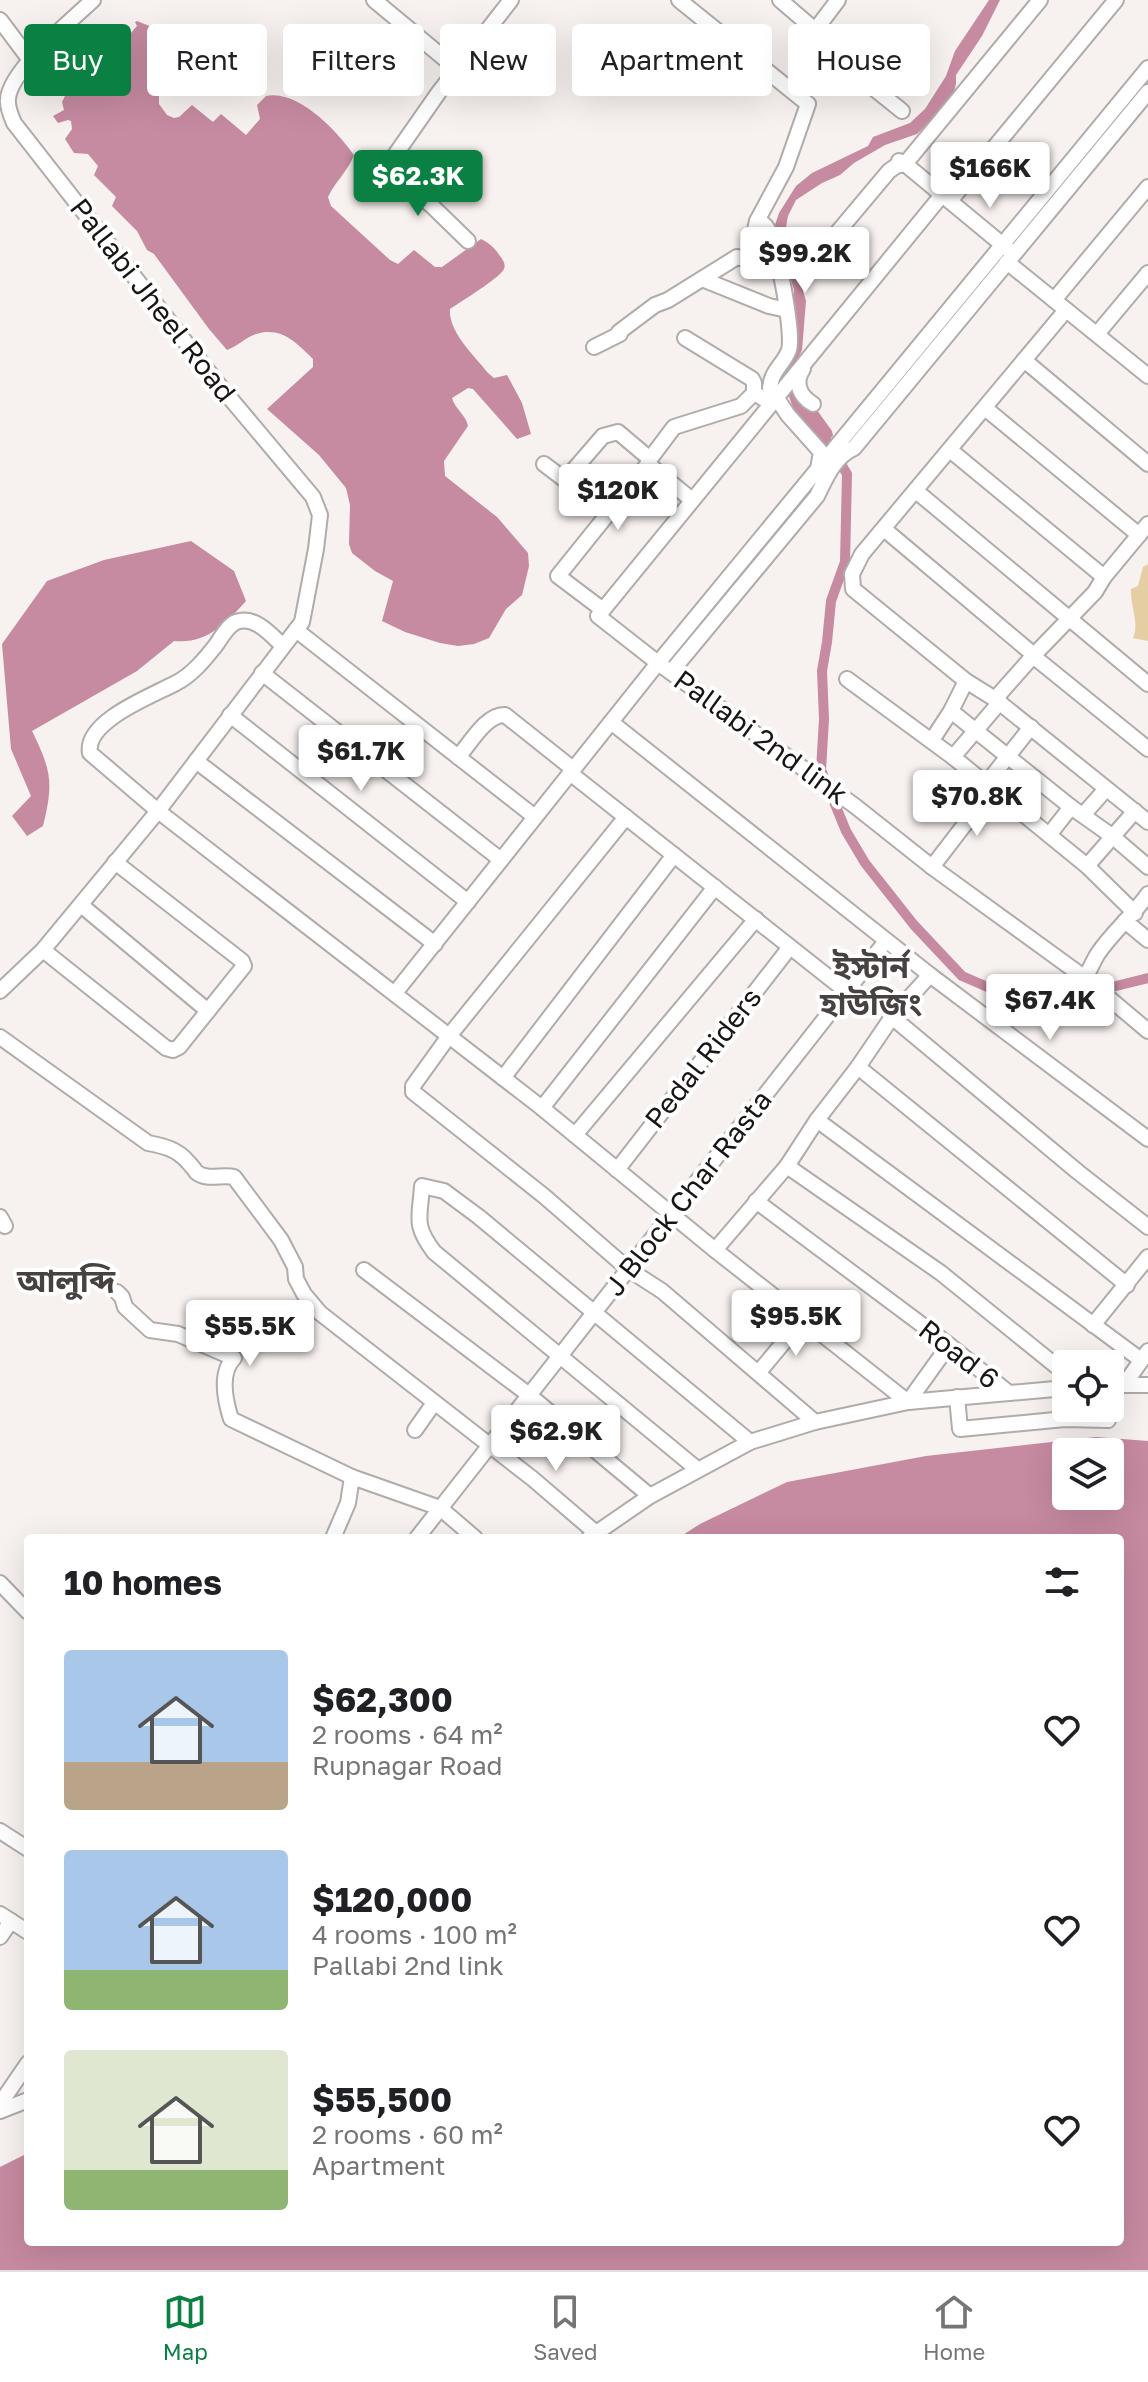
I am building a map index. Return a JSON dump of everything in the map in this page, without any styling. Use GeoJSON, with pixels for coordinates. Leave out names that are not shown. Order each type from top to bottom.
{"type":"FeatureCollection","features":[{"type":"Feature","properties":{"kind":"street","name":"Pallabi Jheel Road"},"geometry":{"type":"LineString","coordinates":[[68,24],[93,0]]}},
{"type":"Feature","properties":{"kind":"street"},"geometry":{"type":"LineString","coordinates":[[374,0],[440,55]]}},
{"type":"Feature","properties":{"kind":"street"},"geometry":{"type":"LineString","coordinates":[[492,24],[511,0]]}},
{"type":"Feature","properties":{"kind":"street"},"geometry":{"type":"LineString","coordinates":[[679,0],[808,104],[786,167],[757,221],[748,260]]}},
{"type":"Feature","properties":{"kind":"street"},"geometry":{"type":"LineString","coordinates":[[780,0],[808,24]]}},
{"type":"Feature","properties":{"kind":"street"},"geometry":{"type":"LineString","coordinates":[[820,24],[838,0]]}},
{"type":"Feature","properties":{"kind":"street"},"geometry":{"type":"LineString","coordinates":[[805,271],[889,171],[905,164],[1040,0]]}},
{"type":"Feature","properties":{"kind":"street"},"geometry":{"type":"LineString","coordinates":[[685,338],[752,379],[754,393],[741,406],[674,427],[558,576],[603,610],[808,356],[1116,0]]}},
{"type":"Feature","properties":{"kind":"street"},"geometry":{"type":"LineString","coordinates":[[0,20],[24,52]]}},
{"type":"Feature","properties":{"kind":"street","name":"Pallabi Jheel Road"},"geometry":{"type":"LineString","coordinates":[[24,67],[16,76],[7,101],[14,123],[219,385],[317,503],[320,515],[316,549],[299,626]]}},
{"type":"Feature","properties":{"kind":"street"},"geometry":{"type":"LineString","coordinates":[[1008,253],[1148,68]]}},
{"type":"Feature","properties":{"kind":"street"},"geometry":{"type":"LineString","coordinates":[[395,993],[658,663],[1148,92]]}},
{"type":"Feature","properties":{"kind":"street"},"geometry":{"type":"LineString","coordinates":[[440,93],[386,168],[468,241]]}},
{"type":"Feature","properties":{"kind":"street"},"geometry":{"type":"LineString","coordinates":[[883,96],[902,111]]}},
{"type":"Feature","properties":{"kind":"street"},"geometry":{"type":"LineString","coordinates":[[890,158],[905,164],[946,198],[1060,305],[1143,372],[1148,355]]}},
{"type":"Feature","properties":{"kind":"street"},"geometry":{"type":"LineString","coordinates":[[1148,187],[1060,305],[1024,360],[862,554],[852,574],[853,589],[966,681],[998,700],[1148,822]]}},
{"type":"Feature","properties":{"kind":"street"},"geometry":{"type":"LineString","coordinates":[[671,672],[817,496],[823,469],[821,452],[775,399],[770,383],[790,348],[787,310],[784,286],[768,229],[757,221]]}},
{"type":"Feature","properties":{"kind":"street"},"geometry":{"type":"LineString","coordinates":[[594,347],[620,334],[655,305],[737,257],[762,266],[778,267]]}},
{"type":"Feature","properties":{"kind":"street"},"geometry":{"type":"LineString","coordinates":[[1097,334],[1148,273]]}},
{"type":"Feature","properties":{"kind":"street"},"geometry":{"type":"LineString","coordinates":[[702,279],[769,306],[787,310]]}},
{"type":"Feature","properties":{"kind":"street"},"geometry":{"type":"LineString","coordinates":[[790,348],[808,356]]}},
{"type":"Feature","properties":{"kind":"street"},"geometry":{"type":"LineString","coordinates":[[808,356],[798,376],[798,386],[805,399],[813,404]]}},
{"type":"Feature","properties":{"kind":"street"},"geometry":{"type":"LineString","coordinates":[[1024,360],[1148,464]]}},
{"type":"Feature","properties":{"kind":"street"},"geometry":{"type":"LineString","coordinates":[[754,393],[775,399]]}},
{"type":"Feature","properties":{"kind":"street"},"geometry":{"type":"LineString","coordinates":[[953,757],[1034,655],[1095,592],[1144,530],[985,408]]}},
{"type":"Feature","properties":{"kind":"street"},"geometry":{"type":"LineString","coordinates":[[544,464],[565,480],[603,436],[618,432],[692,500]]}},
{"type":"Feature","properties":{"kind":"street"},"geometry":{"type":"LineString","coordinates":[[950,450],[1104,577]]}},
{"type":"Feature","properties":{"kind":"street"},"geometry":{"type":"LineString","coordinates":[[916,491],[1148,684]]}},
{"type":"Feature","properties":{"kind":"street"},"geometry":{"type":"LineString","coordinates":[[884,529],[1148,749]]}},
{"type":"Feature","properties":{"kind":"street","name":"Pallabi 2nd link"},"geometry":{"type":"LineString","coordinates":[[603,610],[598,616],[658,663],[1085,978],[1148,1031]]}},
{"type":"Feature","properties":{"kind":"street"},"geometry":{"type":"LineString","coordinates":[[283,646],[256,623],[236,622],[184,679],[117,712],[88,746],[94,758],[542,1108],[908,1402]]}},
{"type":"Feature","properties":{"kind":"street"},"geometry":{"type":"LineString","coordinates":[[0,991],[43,950],[81,905],[158,811],[299,626],[535,817]]}},
{"type":"Feature","properties":{"kind":"street"},"geometry":{"type":"LineString","coordinates":[[262,673],[501,860]]}},
{"type":"Feature","properties":{"kind":"street"},"geometry":{"type":"LineString","coordinates":[[847,679],[932,740],[1087,866],[1148,940]]}},
{"type":"Feature","properties":{"kind":"street"},"geometry":{"type":"LineString","coordinates":[[932,740],[966,681]]}},
{"type":"Feature","properties":{"kind":"street"},"geometry":{"type":"LineString","coordinates":[[951,711],[1148,867]]}},
{"type":"Feature","properties":{"kind":"street"},"geometry":{"type":"LineString","coordinates":[[458,757],[491,719],[499,714],[505,715],[626,817],[846,991]]}},
{"type":"Feature","properties":{"kind":"street"},"geometry":{"type":"LineString","coordinates":[[230,715],[468,902]]}},
{"type":"Feature","properties":{"kind":"street"},"geometry":{"type":"LineString","coordinates":[[611,722],[886,941],[1148,1139]]}},
{"type":"Feature","properties":{"kind":"street"},"geometry":{"type":"LineString","coordinates":[[932,867],[1031,727]]}},
{"type":"Feature","properties":{"kind":"street"},"geometry":{"type":"LineString","coordinates":[[196,761],[435,944]]}},
{"type":"Feature","properties":{"kind":"street"},"geometry":{"type":"LineString","coordinates":[[1049,835],[1106,789]]}},
{"type":"Feature","properties":{"kind":"street"},"geometry":{"type":"LineString","coordinates":[[1087,866],[1135,811]]}},
{"type":"Feature","properties":{"kind":"street"},"geometry":{"type":"LineString","coordinates":[[626,817],[449,1036],[413,1086],[413,1092],[544,1196],[628,1269],[662,1291],[815,1422]]}},
{"type":"Feature","properties":{"kind":"street"},"geometry":{"type":"LineString","coordinates":[[503,1078],[674,855]]}},
{"type":"Feature","properties":{"kind":"street"},"geometry":{"type":"LineString","coordinates":[[43,950],[166,1048],[173,1050],[179,1047],[244,966],[242,961],[115,862]]}},
{"type":"Feature","properties":{"kind":"street"},"geometry":{"type":"LineString","coordinates":[[542,1108],[715,887]]}},
{"type":"Feature","properties":{"kind":"street"},"geometry":{"type":"LineString","coordinates":[[1085,978],[1098,954],[1148,894]]}},
{"type":"Feature","properties":{"kind":"street"},"geometry":{"type":"LineString","coordinates":[[81,905],[208,1011]]}},
{"type":"Feature","properties":{"kind":"street"},"geometry":{"type":"LineString","coordinates":[[575,1135],[756,919]]}},
{"type":"Feature","properties":{"kind":"street","name":"J Block Char Rasta"},"geometry":{"type":"LineString","coordinates":[[420,1534],[886,941]]}},
{"type":"Feature","properties":{"kind":"street","name":"Pedal Riders"},"geometry":{"type":"LineString","coordinates":[[617,1170],[790,947]]}},
{"type":"Feature","properties":{"kind":"street","name":"J Block Char Rasta"},"geometry":{"type":"LineString","coordinates":[[715,1250],[787,1166],[892,1017],[930,975]]}},
{"type":"Feature","properties":{"kind":"street"},"geometry":{"type":"LineString","coordinates":[[892,1017],[1148,1227]]}},
{"type":"Feature","properties":{"kind":"street"},"geometry":{"type":"LineString","coordinates":[[0,1037],[148,1143],[167,1146],[179,1154],[196,1172],[206,1177],[234,1177],[281,1240],[304,1294],[320,1313],[533,1479],[591,1534]]}},
{"type":"Feature","properties":{"kind":"street"},"geometry":{"type":"LineString","coordinates":[[858,1067],[1127,1285]]}},
{"type":"Feature","properties":{"kind":"street"},"geometry":{"type":"LineString","coordinates":[[817,1120],[1093,1325],[1144,1356],[1124,1377]]}},
{"type":"Feature","properties":{"kind":"street"},"geometry":{"type":"LineString","coordinates":[[787,1166],[941,1273],[1052,1363]]}},
{"type":"Feature","properties":{"kind":"street"},"geometry":{"type":"LineString","coordinates":[[697,1469],[434,1252],[418,1222],[422,1186],[444,1191],[460,1203],[595,1311],[750,1442]]}},
{"type":"Feature","properties":{"kind":"street","name":"Road 6"},"geometry":{"type":"LineString","coordinates":[[756,1201],[1009,1393]]}},
{"type":"Feature","properties":{"kind":"street"},"geometry":{"type":"LineString","coordinates":[[1093,1325],[1127,1285],[1143,1277],[1148,1257]]}},
{"type":"Feature","properties":{"kind":"street"},"geometry":{"type":"LineString","coordinates":[[364,1270],[529,1395],[650,1496]]}},
{"type":"Feature","properties":{"kind":"street"},"geometry":{"type":"LineString","coordinates":[[117,1292],[125,1307],[150,1330],[178,1334],[234,1358],[226,1366],[224,1382],[231,1419],[352,1477],[440,1508],[470,1534]]}},
{"type":"Feature","properties":{"kind":"street"},"geometry":{"type":"LineString","coordinates":[[759,1372],[803,1319]]}},
{"type":"Feature","properties":{"kind":"street"},"geometry":{"type":"LineString","coordinates":[[908,1402],[949,1345]]}},
{"type":"Feature","properties":{"kind":"street"},"geometry":{"type":"LineString","coordinates":[[1124,1385],[1148,1385]]}},
{"type":"Feature","properties":{"kind":"street"},"geometry":{"type":"LineString","coordinates":[[593,1534],[650,1496],[750,1442],[815,1422],[908,1402],[1052,1389]]}},
{"type":"Feature","properties":{"kind":"street"},"geometry":{"type":"LineString","coordinates":[[957,1397],[960,1429],[1052,1420]]}},
{"type":"Feature","properties":{"kind":"street"},"geometry":{"type":"LineString","coordinates":[[415,1430],[434,1403]]}},
{"type":"Feature","properties":{"kind":"street"},"geometry":{"type":"LineString","coordinates":[[335,1534],[348,1503],[352,1477]]}},
{"type":"Feature","properties":{"kind":"street"},"geometry":{"type":"LineString","coordinates":[[0,1583],[24,1608]]}},
{"type":"Feature","properties":{"kind":"street"},"geometry":{"type":"LineString","coordinates":[[0,1831],[24,1846]]}},
{"type":"Feature","properties":{"kind":"street"},"geometry":{"type":"LineString","coordinates":[[0,1937],[5,1917],[24,1929]]}},
{"type":"Feature","properties":{"kind":"street"},"geometry":{"type":"LineString","coordinates":[[0,2104],[24,2069]]}},
{"type":"Feature","properties":{"kind":"street"},"geometry":{"type":"LineString","coordinates":[[0,2111],[24,2102]]}},
{"type":"Feature","properties":{"kind":"shaded area"},"geometry":{"type":"Polygon","coordinates":[[[989,0],[1000,0],[982,36],[956,75],[952,100],[917,134],[885,145],[796,200],[788,216],[787,235],[806,301],[802,350],[791,374],[832,431],[833,436],[821,447],[793,408],[783,379],[793,351],[794,290],[775,225],[779,213],[796,186],[812,173],[868,146],[873,137],[910,123],[925,109],[946,76],[955,51],[989,0]]]}},
{"type":"Feature","properties":{"kind":"shaded area"},"geometry":{"type":"Polygon","coordinates":[[[135,22],[147,25],[147,96],[159,96],[159,104],[167,115],[179,117],[192,105],[213,122],[221,114],[246,135],[260,119],[257,105],[266,96],[278,96],[303,105],[327,124],[354,155],[328,197],[331,206],[390,260],[398,264],[414,250],[435,267],[442,267],[481,239],[494,248],[503,261],[505,267],[501,273],[450,309],[451,318],[463,343],[488,373],[494,378],[507,375],[522,403],[531,434],[517,439],[473,389],[468,388],[452,398],[468,426],[444,461],[445,476],[497,517],[528,553],[529,566],[522,595],[506,609],[489,638],[458,646],[405,632],[382,621],[393,581],[352,553],[349,544],[350,505],[346,488],[319,455],[267,409],[313,367],[313,359],[295,342],[273,332],[252,335],[227,350],[154,254],[147,250],[137,231],[112,206],[116,197],[94,175],[98,166],[88,154],[74,153],[65,139],[72,129],[71,121],[58,123],[53,116],[64,110],[62,102],[65,96],[131,96],[131,33],[137,26],[135,22]]]}},
{"type":"Feature","properties":{"kind":"shaded area"},"geometry":{"type":"Polygon","coordinates":[[[191,541],[234,571],[246,601],[206,636],[174,641],[137,671],[32,731],[47,767],[49,798],[43,826],[27,836],[12,816],[31,796],[11,749],[2,644],[47,581],[104,560],[191,541]]]}},
{"type":"Feature","properties":{"kind":"shaded area"},"geometry":{"type":"Polygon","coordinates":[[[1148,564],[1148,641],[1133,638],[1136,627],[1131,589],[1138,586],[1143,567],[1148,564]]]}},
{"type":"Feature","properties":{"kind":"shaded area"},"geometry":{"type":"Polygon","coordinates":[[[1124,1439],[1148,1441],[1148,2270],[0,2270],[0,2167],[24,2155],[24,2246],[1124,2246],[1124,1534],[684,1534],[787,1482],[926,1456],[1052,1442],[1052,1510],[1124,1510],[1124,1439]]]}},
{"type":"Feature","properties":{"kind":"waterway"},"geometry":{"type":"LineString","coordinates":[[821,431],[847,474],[845,562],[831,601],[822,671],[824,719],[821,770],[846,831],[865,863],[914,925],[962,976],[1006,995],[1048,1001],[1085,996]]}},
{"type":"Feature","properties":{"kind":"waterway"},"geometry":{"type":"LineString","coordinates":[[1116,986],[1148,978]]}},
{"type":"Feature","properties":{"kind":"district","name":"ইস্টার্ন হাউজিং"},"geometry":{"type":"Point","coordinates":[871,986]}},
{"type":"Feature","properties":{"kind":"district","name":"আলুব্দি"},"geometry":{"type":"Point","coordinates":[66,1281]}}]}
